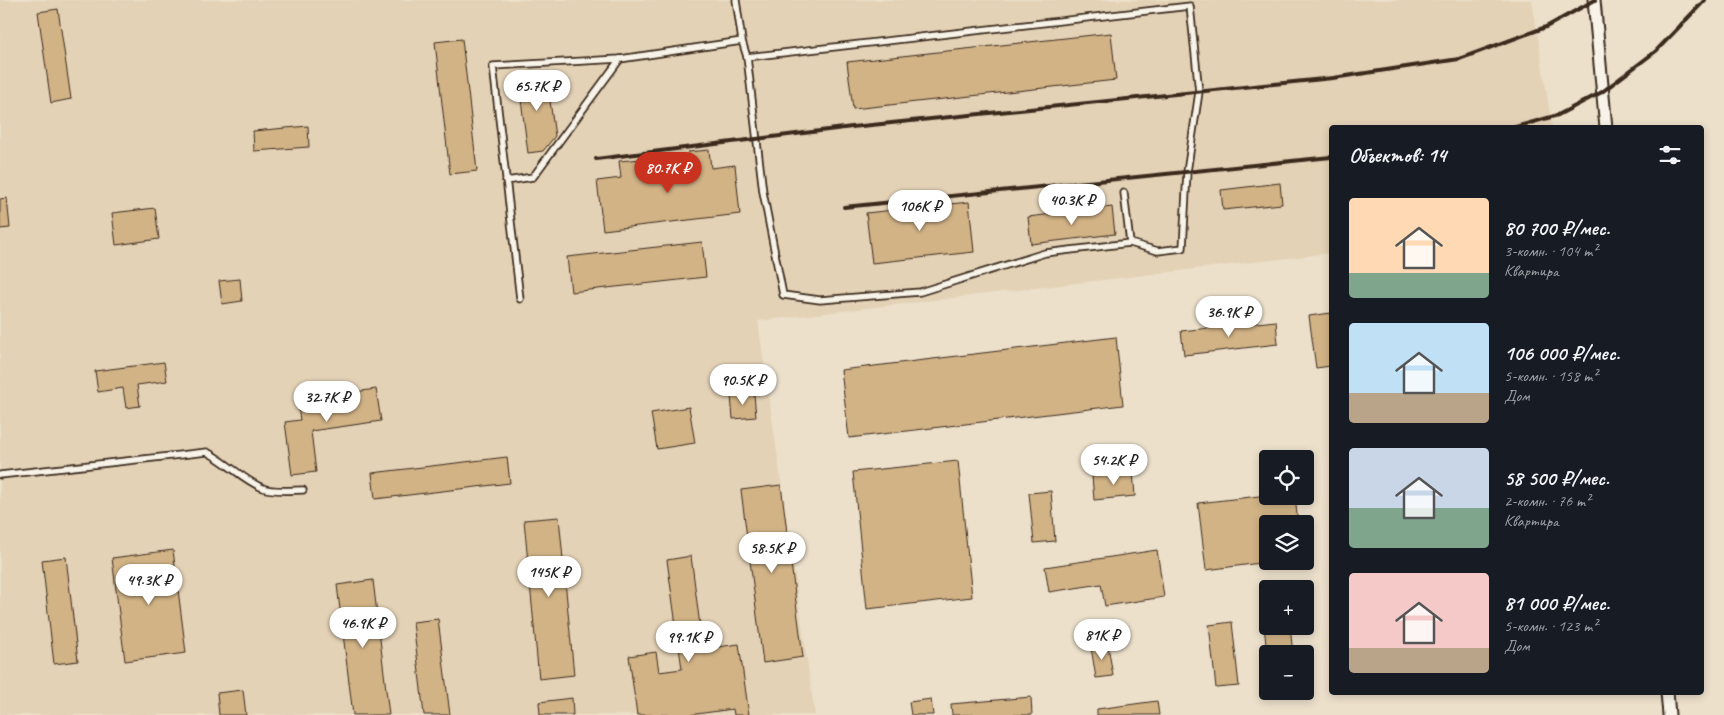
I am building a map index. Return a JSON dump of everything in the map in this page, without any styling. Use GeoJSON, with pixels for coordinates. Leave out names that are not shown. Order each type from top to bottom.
{"type":"FeatureCollection","features":[{"type":"Feature","properties":{"kind":"street"},"geometry":{"type":"LineString","coordinates":[[1594,0],[1606,125]]}},
{"type":"Feature","properties":{"kind":"street"},"geometry":{"type":"LineString","coordinates":[[1667,695],[1669,715]]}},
{"type":"Feature","properties":{"kind":"lane"},"geometry":{"type":"LineString","coordinates":[[736,0],[746,57],[763,192],[782,295],[820,300],[920,292],[1045,253],[1130,243],[1158,251],[1183,248],[1186,172],[1199,92],[1190,6],[746,57]]}},
{"type":"Feature","properties":{"kind":"lane"},"geometry":{"type":"LineString","coordinates":[[520,298],[493,66],[620,59],[742,41]]}},
{"type":"Feature","properties":{"kind":"lane"},"geometry":{"type":"LineString","coordinates":[[506,181],[533,177],[620,59]]}},
{"type":"Feature","properties":{"kind":"lane"},"geometry":{"type":"LineString","coordinates":[[1124,193],[1130,243]]}},
{"type":"Feature","properties":{"kind":"lane"},"geometry":{"type":"LineString","coordinates":[[0,475],[207,452],[220,458],[241,475],[265,489],[303,490]]}},
{"type":"Feature","properties":{"kind":"shaded area"},"geometry":{"type":"Polygon","coordinates":[[[0,0],[1532,0],[1552,125],[1329,125],[1329,253],[758,321],[815,715],[0,715],[0,0]]]}},
{"type":"Feature","properties":{"kind":"building"},"geometry":{"type":"Polygon","coordinates":[[[58,9],[71,99],[51,103],[38,12],[58,9]]]}},
{"type":"Feature","properties":{"kind":"building"},"geometry":{"type":"Polygon","coordinates":[[[1111,33],[1116,80],[853,109],[847,62],[1111,33]]]}},
{"type":"Feature","properties":{"kind":"building"},"geometry":{"type":"Polygon","coordinates":[[[462,39],[477,171],[450,174],[435,42],[462,39]]]}},
{"type":"Feature","properties":{"kind":"building"},"geometry":{"type":"Polygon","coordinates":[[[546,73],[555,136],[543,151],[528,153],[518,77],[546,73]]]}},
{"type":"Feature","properties":{"kind":"building"},"geometry":{"type":"Polygon","coordinates":[[[308,126],[309,147],[254,151],[253,131],[308,126]]]}},
{"type":"Feature","properties":{"kind":"building"},"geometry":{"type":"Polygon","coordinates":[[[709,150],[711,168],[735,165],[740,214],[603,230],[597,181],[621,178],[619,161],[642,159],[644,177],[690,172],[688,152],[709,150]]]}},
{"type":"Feature","properties":{"kind":"building"},"geometry":{"type":"Polygon","coordinates":[[[1280,183],[1282,204],[1223,210],[1221,190],[1280,183]]]}},
{"type":"Feature","properties":{"kind":"building"},"geometry":{"type":"Polygon","coordinates":[[[7,198],[10,228],[0,229],[0,199],[7,198]]]}},
{"type":"Feature","properties":{"kind":"building"},"geometry":{"type":"Polygon","coordinates":[[[969,202],[974,252],[872,263],[866,213],[969,202]]]}},
{"type":"Feature","properties":{"kind":"building"},"geometry":{"type":"Polygon","coordinates":[[[1112,207],[1115,234],[1031,244],[1028,217],[1112,207]]]}},
{"type":"Feature","properties":{"kind":"building"},"geometry":{"type":"Polygon","coordinates":[[[155,208],[159,239],[116,245],[112,213],[155,208]]]}},
{"type":"Feature","properties":{"kind":"building"},"geometry":{"type":"Polygon","coordinates":[[[702,242],[706,277],[571,292],[567,257],[702,242]]]}},
{"type":"Feature","properties":{"kind":"building"},"geometry":{"type":"Polygon","coordinates":[[[240,279],[242,301],[222,304],[219,281],[240,279]]]}},
{"type":"Feature","properties":{"kind":"building"},"geometry":{"type":"Polygon","coordinates":[[[1329,313],[1329,366],[1316,368],[1309,316],[1329,313]]]}},
{"type":"Feature","properties":{"kind":"building"},"geometry":{"type":"Polygon","coordinates":[[[1276,321],[1278,344],[1184,355],[1181,331],[1276,321]]]}},
{"type":"Feature","properties":{"kind":"building"},"geometry":{"type":"Polygon","coordinates":[[[1116,337],[1123,405],[849,438],[841,370],[1116,337]]]}},
{"type":"Feature","properties":{"kind":"building"},"geometry":{"type":"Polygon","coordinates":[[[164,362],[167,381],[137,385],[140,406],[126,408],[123,388],[98,392],[95,371],[164,362]]]}},
{"type":"Feature","properties":{"kind":"building"},"geometry":{"type":"Polygon","coordinates":[[[376,389],[381,421],[311,431],[316,472],[292,475],[285,422],[300,420],[297,400],[376,389]]]}},
{"type":"Feature","properties":{"kind":"building"},"geometry":{"type":"Polygon","coordinates":[[[754,394],[756,417],[733,419],[731,396],[754,394]]]}},
{"type":"Feature","properties":{"kind":"building"},"geometry":{"type":"Polygon","coordinates":[[[689,407],[695,443],[657,449],[651,413],[689,407]]]}},
{"type":"Feature","properties":{"kind":"building"},"geometry":{"type":"Polygon","coordinates":[[[507,457],[510,483],[375,499],[372,473],[507,457]]]}},
{"type":"Feature","properties":{"kind":"building"},"geometry":{"type":"Polygon","coordinates":[[[958,461],[972,597],[867,609],[853,472],[958,461]]]}},
{"type":"Feature","properties":{"kind":"building"},"geometry":{"type":"Polygon","coordinates":[[[1133,471],[1135,496],[1094,500],[1092,476],[1133,471]]]}},
{"type":"Feature","properties":{"kind":"building"},"geometry":{"type":"Polygon","coordinates":[[[781,485],[803,657],[763,663],[741,490],[781,485]]]}},
{"type":"Feature","properties":{"kind":"building"},"geometry":{"type":"Polygon","coordinates":[[[1051,491],[1055,541],[1034,543],[1029,493],[1051,491]]]}},
{"type":"Feature","properties":{"kind":"building"},"geometry":{"type":"Polygon","coordinates":[[[1259,496],[1259,505],[1296,505],[1297,515],[1259,515],[1259,563],[1206,570],[1198,503],[1259,496]]]}},
{"type":"Feature","properties":{"kind":"building"},"geometry":{"type":"Polygon","coordinates":[[[559,517],[574,675],[539,679],[524,520],[559,517]]]}},
{"type":"Feature","properties":{"kind":"building"},"geometry":{"type":"Polygon","coordinates":[[[173,550],[186,653],[125,661],[112,558],[173,550]]]}},
{"type":"Feature","properties":{"kind":"building"},"geometry":{"type":"Polygon","coordinates":[[[1157,550],[1164,597],[1105,606],[1101,584],[1049,592],[1045,567],[1157,550]]]}},
{"type":"Feature","properties":{"kind":"building"},"geometry":{"type":"Polygon","coordinates":[[[691,556],[703,649],[739,644],[749,715],[734,715],[733,709],[689,715],[637,715],[629,656],[656,652],[659,672],[682,669],[667,560],[691,556]]]}},
{"type":"Feature","properties":{"kind":"building"},"geometry":{"type":"Polygon","coordinates":[[[66,557],[78,661],[54,664],[42,560],[66,557]]]}},
{"type":"Feature","properties":{"kind":"building"},"geometry":{"type":"Polygon","coordinates":[[[373,580],[389,715],[353,715],[337,585],[373,580]]]}},
{"type":"Feature","properties":{"kind":"building"},"geometry":{"type":"Polygon","coordinates":[[[438,619],[450,715],[424,715],[413,622],[438,619]]]}},
{"type":"Feature","properties":{"kind":"building"},"geometry":{"type":"Polygon","coordinates":[[[1232,622],[1239,686],[1216,688],[1209,625],[1232,622]]]}},
{"type":"Feature","properties":{"kind":"building"},"geometry":{"type":"Polygon","coordinates":[[[1265,635],[1291,635],[1292,645],[1266,645],[1265,635]]]}},
{"type":"Feature","properties":{"kind":"building"},"geometry":{"type":"Polygon","coordinates":[[[1108,645],[1113,676],[1096,678],[1091,647],[1108,645]]]}},
{"type":"Feature","properties":{"kind":"building"},"geometry":{"type":"Polygon","coordinates":[[[243,690],[246,715],[219,715],[217,693],[243,690]]]}},
{"type":"Feature","properties":{"kind":"building"},"geometry":{"type":"Polygon","coordinates":[[[1031,697],[1032,715],[952,715],[951,704],[1031,697]]]}},
{"type":"Feature","properties":{"kind":"building"},"geometry":{"type":"Polygon","coordinates":[[[572,698],[573,715],[540,715],[539,702],[572,698]]]}},
{"type":"Feature","properties":{"kind":"building"},"geometry":{"type":"Polygon","coordinates":[[[931,699],[933,715],[911,715],[909,702],[931,699]]]}},
{"type":"Feature","properties":{"kind":"building"},"geometry":{"type":"Polygon","coordinates":[[[1157,701],[1159,715],[1097,715],[1097,709],[1157,701]]]}},
{"type":"Feature","properties":{"kind":"railway"},"geometry":{"type":"LineString","coordinates":[[596,159],[852,127],[1333,78],[1459,59],[1546,27],[1595,0]]}},
{"type":"Feature","properties":{"kind":"railway"},"geometry":{"type":"LineString","coordinates":[[1523,125],[1558,115],[1602,92],[1656,51],[1705,0]]}},
{"type":"Feature","properties":{"kind":"railway"},"geometry":{"type":"LineString","coordinates":[[844,207],[1329,157]]}}]}
